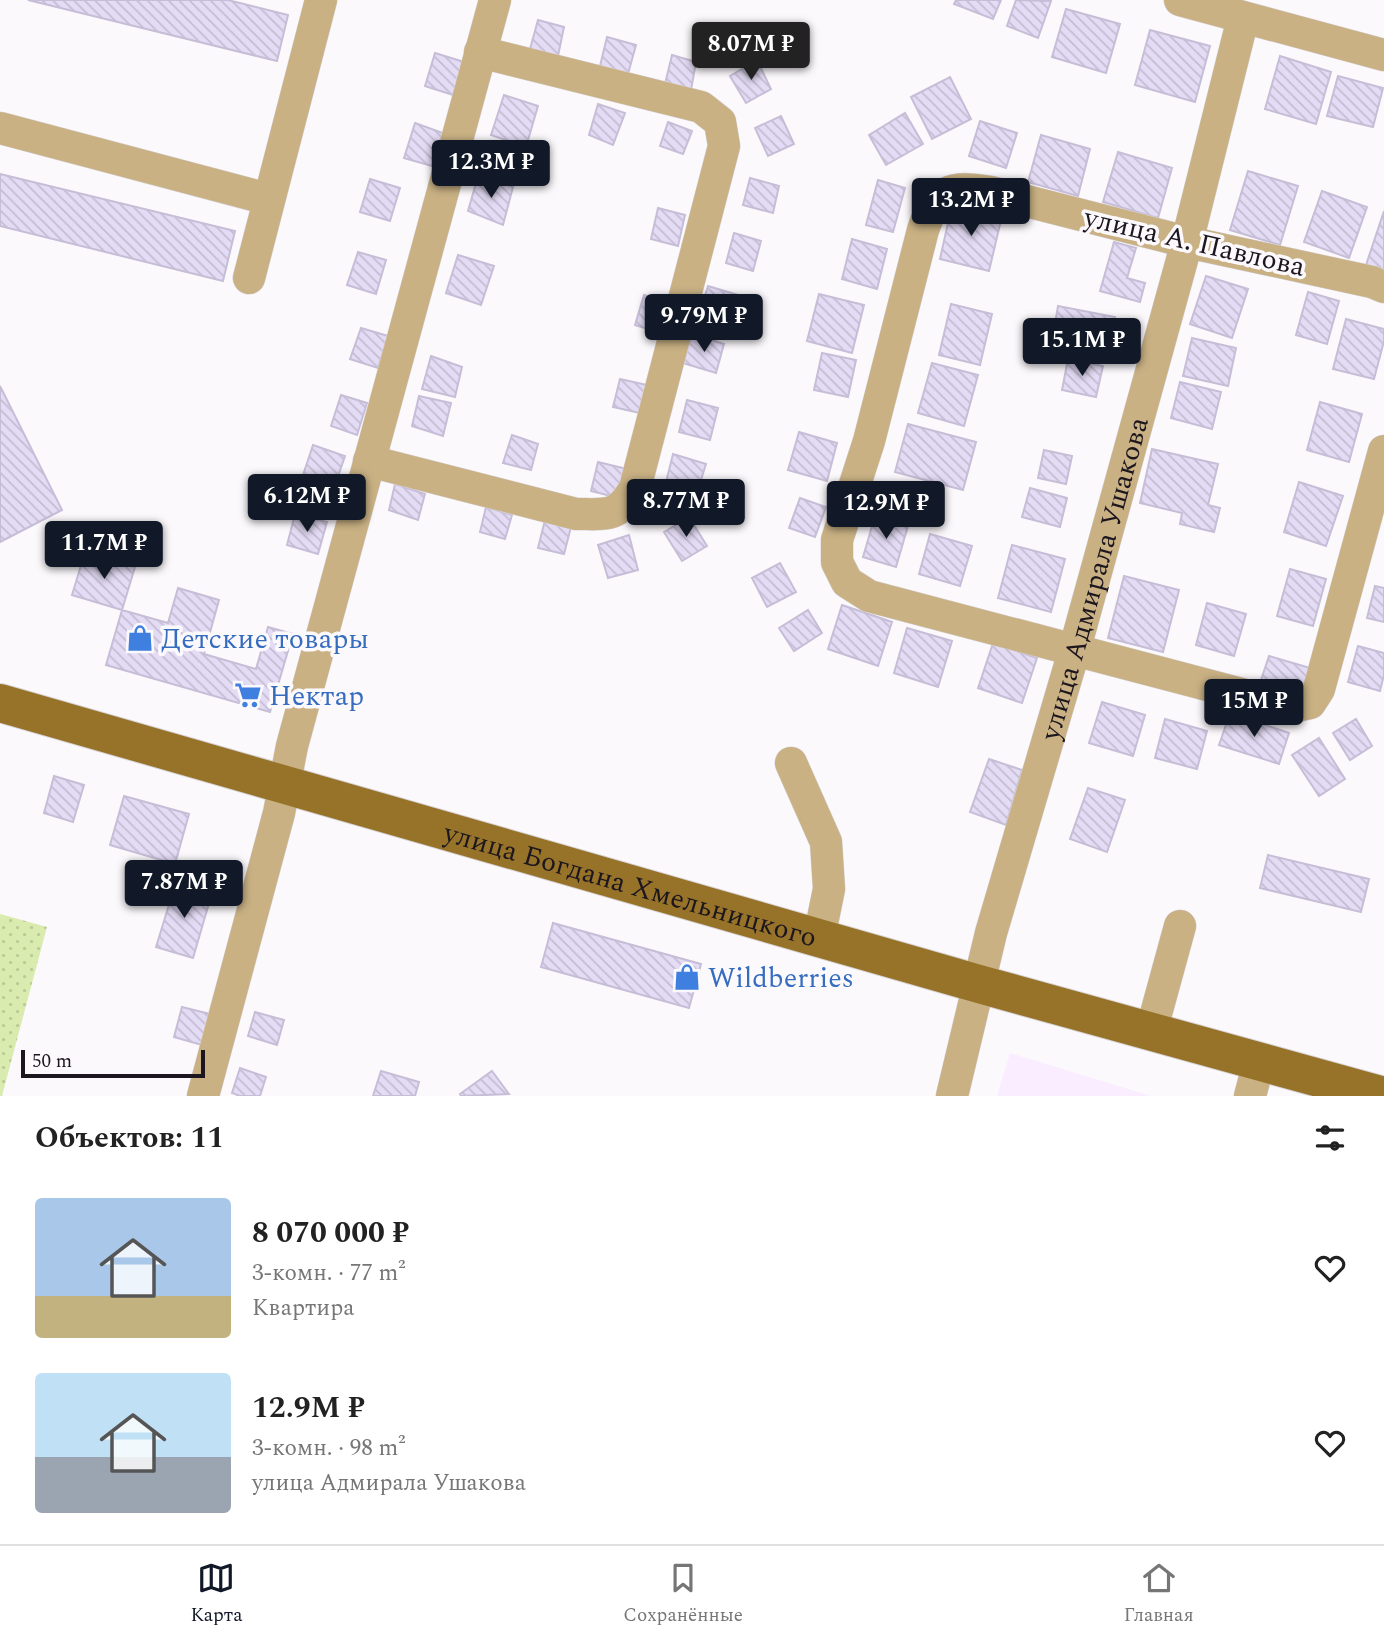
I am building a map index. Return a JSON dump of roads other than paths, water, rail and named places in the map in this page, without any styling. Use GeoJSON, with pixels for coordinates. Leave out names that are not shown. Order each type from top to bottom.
{"type":"FeatureCollection","features":[{"type":"Feature","properties":{"kind":"main road","name":"улица Богдана Хмельницкого"},"geometry":{"type":"LineString","coordinates":[[0,703],[1151,1032],[1254,1079],[1384,1096]]}},
{"type":"Feature","properties":{"kind":"street"},"geometry":{"type":"LineString","coordinates":[[249,278],[321,0]]}},
{"type":"Feature","properties":{"kind":"street"},"geometry":{"type":"LineString","coordinates":[[203,1096],[285,785],[292,746],[495,0]]}},
{"type":"Feature","properties":{"kind":"street"},"geometry":{"type":"LineString","coordinates":[[1180,0],[1384,55]]}},
{"type":"Feature","properties":{"kind":"street","name":"улица Адмирала Ушакова"},"geometry":{"type":"LineString","coordinates":[[952,1096],[991,933],[1187,242],[1243,18]]}},
{"type":"Feature","properties":{"kind":"street"},"geometry":{"type":"LineString","coordinates":[[369,461],[576,514],[607,514],[625,506],[635,488],[724,146],[719,122],[701,107],[480,52]]}},
{"type":"Feature","properties":{"kind":"street"},"geometry":{"type":"LineString","coordinates":[[0,128],[268,199]]}},
{"type":"Feature","properties":{"kind":"street","name":"улица А. Павлова"},"geometry":{"type":"LineString","coordinates":[[1384,287],[1372,282],[1187,242],[992,192],[968,188],[944,193],[932,205],[923,230],[869,440],[837,540],[837,562],[847,582],[869,596],[1291,707],[1310,704],[1319,689],[1384,451]]}},
{"type":"Feature","properties":{"kind":"street"},"geometry":{"type":"LineString","coordinates":[[791,763],[826,842],[830,889],[819,938]]}},
{"type":"Feature","properties":{"kind":"street"},"geometry":{"type":"LineString","coordinates":[[1151,1032],[1180,926]]}},
{"type":"Feature","properties":{"kind":"place","name":"Детские товары"},"geometry":{"type":"Point","coordinates":[140,638]}},
{"type":"Feature","properties":{"kind":"place","name":"Нектар"},"geometry":{"type":"Point","coordinates":[248,695]}},
{"type":"Feature","properties":{"kind":"place","name":"Wildberries"},"geometry":{"type":"Point","coordinates":[687,977]}}]}
